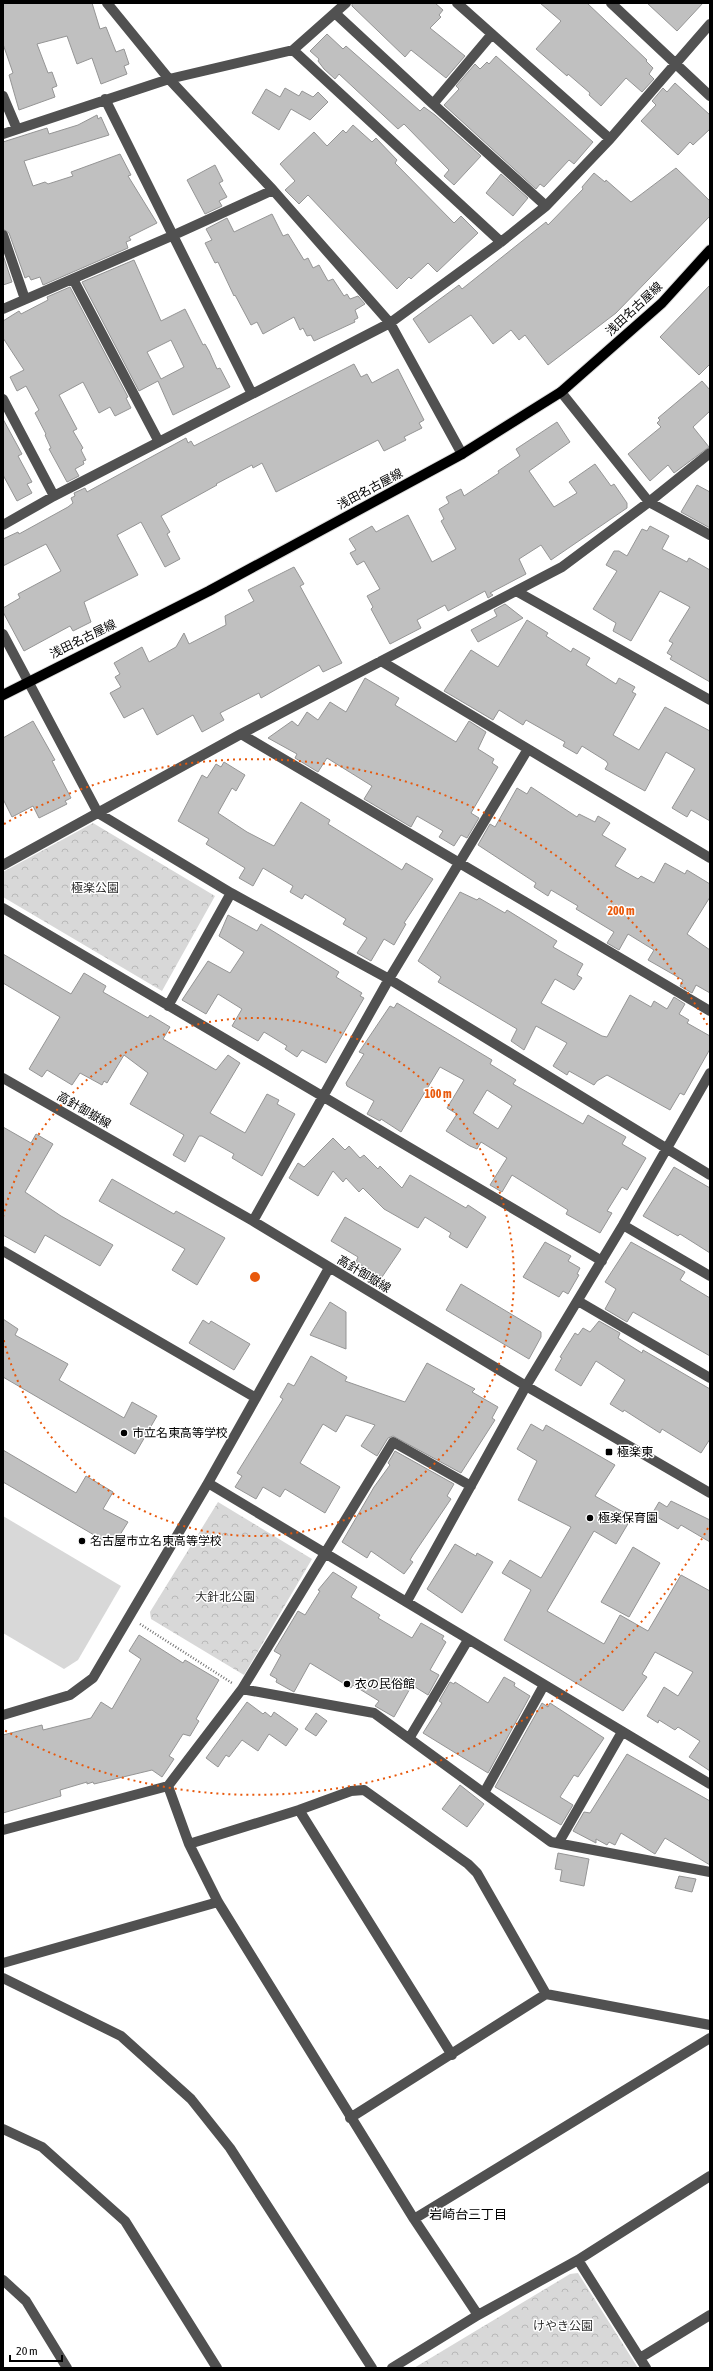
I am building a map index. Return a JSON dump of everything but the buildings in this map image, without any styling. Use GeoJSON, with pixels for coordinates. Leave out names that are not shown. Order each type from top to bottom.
{"type":"FeatureCollection","features":[{"type":"Feature","properties":{"kind":"main road","name":"浅田名古屋線"},"geometry":{"type":"LineString","coordinates":[[3,695],[28,681],[209,591],[462,454],[560,392],[662,303],[710,250]]}},
{"type":"Feature","properties":{"kind":"street"},"geometry":{"type":"LineString","coordinates":[[107,3],[170,79],[273,190],[390,323],[462,454]]}},
{"type":"Feature","properties":{"kind":"street"},"geometry":{"type":"LineString","coordinates":[[3,134],[105,99],[170,79],[292,50],[336,14],[346,3]]}},
{"type":"Feature","properties":{"kind":"street"},"geometry":{"type":"LineString","coordinates":[[457,3],[610,139]]}},
{"type":"Feature","properties":{"kind":"street"},"geometry":{"type":"LineString","coordinates":[[610,3],[710,96]]}},
{"type":"Feature","properties":{"kind":"street"},"geometry":{"type":"LineString","coordinates":[[336,14],[546,206]]}},
{"type":"Feature","properties":{"kind":"street"},"geometry":{"type":"LineString","coordinates":[[3,525],[54,496],[390,323],[501,242],[546,206],[610,139],[710,24]]}},
{"type":"Feature","properties":{"kind":"street"},"geometry":{"type":"LineString","coordinates":[[433,104],[492,34]]}},
{"type":"Feature","properties":{"kind":"street"},"geometry":{"type":"LineString","coordinates":[[292,50],[501,242]]}},
{"type":"Feature","properties":{"kind":"street"},"geometry":{"type":"LineString","coordinates":[[3,96],[17,129]]}},
{"type":"Feature","properties":{"kind":"street"},"geometry":{"type":"LineString","coordinates":[[105,99],[252,394]]}},
{"type":"Feature","properties":{"kind":"street"},"geometry":{"type":"LineString","coordinates":[[3,308],[174,235],[273,190]]}},
{"type":"Feature","properties":{"kind":"street"},"geometry":{"type":"LineString","coordinates":[[3,235],[25,299]]}},
{"type":"Feature","properties":{"kind":"street"},"geometry":{"type":"LineString","coordinates":[[73,279],[159,442]]}},
{"type":"Feature","properties":{"kind":"street"},"geometry":{"type":"LineString","coordinates":[[560,392],[649,502],[710,535]]}},
{"type":"Feature","properties":{"kind":"street"},"geometry":{"type":"LineString","coordinates":[[3,399],[54,496]]}},
{"type":"Feature","properties":{"kind":"street"},"geometry":{"type":"LineString","coordinates":[[3,865],[241,734],[562,567],[649,502],[710,453]]}},
{"type":"Feature","properties":{"kind":"street"},"geometry":{"type":"LineString","coordinates":[[516,591],[710,700]]}},
{"type":"Feature","properties":{"kind":"street"},"geometry":{"type":"LineString","coordinates":[[3,634],[98,813],[231,893],[389,979],[710,1175]]}},
{"type":"Feature","properties":{"kind":"street"},"geometry":{"type":"LineString","coordinates":[[381,661],[710,858]]}},
{"type":"Feature","properties":{"kind":"street"},"geometry":{"type":"LineString","coordinates":[[241,734],[710,1011]]}},
{"type":"Feature","properties":{"kind":"street"},"geometry":{"type":"LineString","coordinates":[[253,1221],[389,979],[528,749]]}},
{"type":"Feature","properties":{"kind":"street"},"geometry":{"type":"LineString","coordinates":[[168,1006],[231,893]]}},
{"type":"Feature","properties":{"kind":"street"},"geometry":{"type":"LineString","coordinates":[[3,908],[602,1261]]}},
{"type":"Feature","properties":{"kind":"street"},"geometry":{"type":"LineString","coordinates":[[407,1601],[526,1386],[602,1261],[710,1073]]}},
{"type":"Feature","properties":{"kind":"street","name":"高針御嶽線"},"geometry":{"type":"LineString","coordinates":[[3,1078],[253,1221],[526,1386],[710,1493]]}},
{"type":"Feature","properties":{"kind":"street"},"geometry":{"type":"LineString","coordinates":[[623,1225],[710,1276]]}},
{"type":"Feature","properties":{"kind":"street"},"geometry":{"type":"LineString","coordinates":[[3,1252],[256,1398]]}},
{"type":"Feature","properties":{"kind":"street"},"geometry":{"type":"LineString","coordinates":[[3,1715],[70,1695],[93,1678],[208,1483],[330,1268]]}},
{"type":"Feature","properties":{"kind":"street"},"geometry":{"type":"LineString","coordinates":[[578,1301],[710,1378]]}},
{"type":"Feature","properties":{"kind":"street"},"geometry":{"type":"LineString","coordinates":[[3,1830],[168,1786],[242,1689],[393,1442],[471,1486]]}},
{"type":"Feature","properties":{"kind":"street"},"geometry":{"type":"LineString","coordinates":[[208,1483],[710,1784]]}},
{"type":"Feature","properties":{"kind":"street"},"geometry":{"type":"LineString","coordinates":[[410,1737],[468,1640]]}},
{"type":"Feature","properties":{"kind":"street"},"geometry":{"type":"LineString","coordinates":[[484,1793],[544,1685]]}},
{"type":"Feature","properties":{"kind":"street"},"geometry":{"type":"LineString","coordinates":[[242,1689],[374,1713],[410,1737],[552,1842],[559,1842],[710,1872]]}},
{"type":"Feature","properties":{"kind":"street"},"geometry":{"type":"LineString","coordinates":[[559,1842],[622,1732]]}},
{"type":"Feature","properties":{"kind":"street"},"geometry":{"type":"LineString","coordinates":[[168,1786],[190,1844],[218,1902],[350,2118],[414,2219],[478,2315]]}},
{"type":"Feature","properties":{"kind":"street"},"geometry":{"type":"LineString","coordinates":[[190,1844],[299,1810],[351,1791],[364,1790],[468,1864],[477,1873],[546,1994]]}},
{"type":"Feature","properties":{"kind":"street"},"geometry":{"type":"LineString","coordinates":[[299,1810],[452,2055]]}},
{"type":"Feature","properties":{"kind":"street"},"geometry":{"type":"LineString","coordinates":[[3,1963],[218,1902]]}},
{"type":"Feature","properties":{"kind":"street"},"geometry":{"type":"LineString","coordinates":[[3,1978],[121,2036],[191,2099],[230,2148],[372,2368]]}},
{"type":"Feature","properties":{"kind":"street"},"geometry":{"type":"LineString","coordinates":[[350,2118],[452,2055],[546,1994],[710,2025]]}},
{"type":"Feature","properties":{"kind":"street"},"geometry":{"type":"LineString","coordinates":[[414,2219],[710,2038]]}},
{"type":"Feature","properties":{"kind":"street"},"geometry":{"type":"LineString","coordinates":[[3,2129],[42,2147],[125,2221],[217,2368]]}},
{"type":"Feature","properties":{"kind":"street"},"geometry":{"type":"LineString","coordinates":[[392,2368],[478,2315],[578,2260],[710,2176]]}},
{"type":"Feature","properties":{"kind":"street"},"geometry":{"type":"LineString","coordinates":[[578,2260],[646,2368]]}},
{"type":"Feature","properties":{"kind":"street"},"geometry":{"type":"LineString","coordinates":[[3,2280],[26,2302],[67,2368]]}},
{"type":"Feature","properties":{"kind":"street"},"geometry":{"type":"LineString","coordinates":[[640,2358],[710,2315]]}},
{"type":"Feature","properties":{"kind":"path"},"geometry":{"type":"LineString","coordinates":[[129,1617],[242,1689]]}},
{"type":"Feature","properties":{"kind":"green space","name":"極楽公園"},"geometry":{"type":"Polygon","coordinates":[[[93,823],[215,896],[162,991],[3,897],[3,872],[93,823]]]}},
{"type":"Feature","properties":{"kind":"green space","name":"大針北公園"},"geometry":{"type":"Polygon","coordinates":[[[218,1502],[312,1559],[244,1675],[151,1619],[150,1612],[218,1502]]]}},
{"type":"Feature","properties":{"kind":"green space"},"geometry":{"type":"Polygon","coordinates":[[[3,1516],[121,1586],[78,1660],[64,1669],[3,1633],[3,1516]]]}},
{"type":"Feature","properties":{"kind":"green space","name":"けやき公園"},"geometry":{"type":"Polygon","coordinates":[[[578,2273],[638,2368],[414,2368],[570,2274],[578,2273]]]}},
{"type":"Feature","properties":{"kind":"place","name":"市立名東高等学校"},"geometry":{"type":"Point","coordinates":[124,1433]}},
{"type":"Feature","properties":{"kind":"place","name":"極楽東"},"geometry":{"type":"Point","coordinates":[609,1452]}},
{"type":"Feature","properties":{"kind":"place","name":"極楽保育園"},"geometry":{"type":"Point","coordinates":[590,1518]}},
{"type":"Feature","properties":{"kind":"place","name":"名古屋市立名東高等学校"},"geometry":{"type":"Point","coordinates":[82,1541]}},
{"type":"Feature","properties":{"kind":"place","name":"衣の民俗館"},"geometry":{"type":"Point","coordinates":[347,1684]}},
{"type":"Feature","properties":{"kind":"district","name":"岩崎台三丁目"},"geometry":{"type":"Point","coordinates":[468,2214]}}]}
